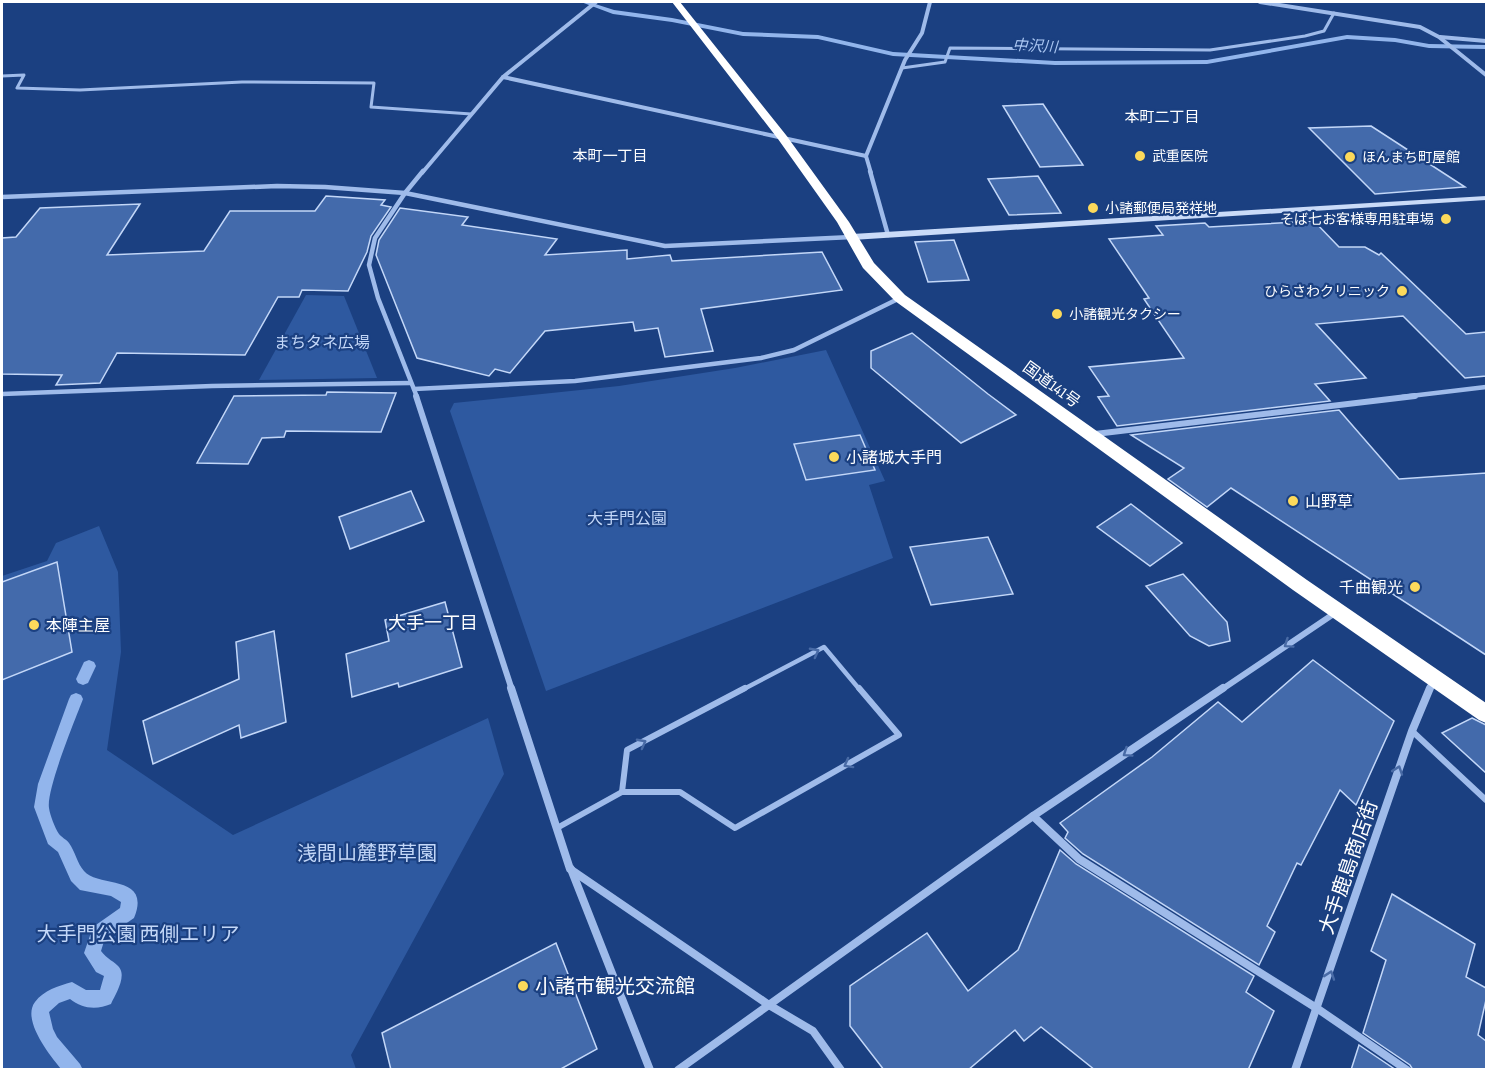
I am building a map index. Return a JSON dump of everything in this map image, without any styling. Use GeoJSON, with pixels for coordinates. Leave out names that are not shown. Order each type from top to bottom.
{"type":"FeatureCollection","features":[{"type":"Feature","properties":{"kind":"highway","name":"国道141号"},"geometry":{"type":"LineString","coordinates":[[676,2],[782,137],[852,237],[868,265],[900,297],[1337,612],[1486,714]]}},
{"type":"Feature","properties":{"kind":"street"},"geometry":{"type":"LineString","coordinates":[[596,2],[503,76],[405,193],[375,238],[369,265],[378,298],[413,386],[570,869],[650,1070]]}},
{"type":"Feature","properties":{"kind":"street"},"geometry":{"type":"LineString","coordinates":[[888,235],[866,156],[905,60],[922,33],[930,2]]}},
{"type":"Feature","properties":{"kind":"street"},"geometry":{"type":"LineString","coordinates":[[1260,2],[1420,27],[1439,37],[1486,75]]}},
{"type":"Feature","properties":{"kind":"street"},"geometry":{"type":"LineString","coordinates":[[1439,37],[1486,41]]}},
{"type":"Feature","properties":{"kind":"street"},"geometry":{"type":"LineString","coordinates":[[503,76],[866,156]]}},
{"type":"Feature","properties":{"kind":"street"},"geometry":{"type":"LineString","coordinates":[[2,197],[277,186],[325,187],[405,193],[665,246],[888,235],[1486,198]]}},
{"type":"Feature","properties":{"kind":"street"},"geometry":{"type":"LineString","coordinates":[[2,394],[212,386],[413,386],[612,378],[761,358],[794,350],[900,297]]}},
{"type":"Feature","properties":{"kind":"street"},"geometry":{"type":"LineString","coordinates":[[1089,435],[1486,387]]}},
{"type":"Feature","properties":{"kind":"street"},"geometry":{"type":"LineString","coordinates":[[678,1070],[1033,816],[1337,612]]}},
{"type":"Feature","properties":{"kind":"street","name":"大手鹿島商店街"},"geometry":{"type":"LineString","coordinates":[[1295,1070],[1318,1009],[1412,731],[1435,677]]}},
{"type":"Feature","properties":{"kind":"street"},"geometry":{"type":"LineString","coordinates":[[1033,816],[1079,859],[1318,1009],[1407,1070]]}},
{"type":"Feature","properties":{"kind":"street"},"geometry":{"type":"LineString","coordinates":[[570,869],[769,1005],[813,1031],[841,1070]]}},
{"type":"Feature","properties":{"kind":"lane"},"geometry":{"type":"LineString","coordinates":[[902,69],[945,62],[950,48],[1210,50],[1305,36],[1324,30],[1334,13]]}},
{"type":"Feature","properties":{"kind":"lane"},"geometry":{"type":"LineString","coordinates":[[2,76],[24,75],[17,88],[80,90],[242,82],[374,83],[371,107],[471,114]]}},
{"type":"Feature","properties":{"kind":"lane"},"geometry":{"type":"LineString","coordinates":[[557,828],[622,792],[680,792],[735,828],[899,735],[824,647],[627,750],[622,792]]}},
{"type":"Feature","properties":{"kind":"lane"},"geometry":{"type":"LineString","coordinates":[[1412,731],[1486,800]]}},
{"type":"Feature","properties":{"kind":"green space","name":"まちタネ広場"},"geometry":{"type":"Polygon","coordinates":[[[306,295],[344,296],[377,378],[259,380],[306,295]]]}},
{"type":"Feature","properties":{"kind":"green space","name":"大手門公園"},"geometry":{"type":"Polygon","coordinates":[[[826,350],[885,481],[869,485],[893,558],[546,691],[450,411],[454,403],[619,386],[735,368],[826,350]]]}},
{"type":"Feature","properties":{"kind":"green space","name":"大手門公園 西側エリア"},"geometry":{"type":"Polygon","coordinates":[[[99,526],[118,572],[121,652],[107,750],[233,835],[488,718],[504,774],[351,1055],[356,1069],[2,1069],[2,576],[47,561],[56,543],[99,526]]]}},
{"type":"Feature","properties":{"kind":"building"},"geometry":{"type":"Polygon","coordinates":[[[1043,104],[1083,165],[1040,167],[1003,106],[1043,104]]]}},
{"type":"Feature","properties":{"kind":"building","name":"ほんまち町屋館"},"geometry":{"type":"Polygon","coordinates":[[[1371,126],[1465,187],[1375,194],[1309,128],[1371,126]]]}},
{"type":"Feature","properties":{"kind":"building"},"geometry":{"type":"Polygon","coordinates":[[[1038,176],[1061,213],[1009,215],[988,179],[1038,176]]]}},
{"type":"Feature","properties":{"kind":"building"},"geometry":{"type":"Polygon","coordinates":[[[326,196],[385,200],[381,205],[391,207],[371,236],[367,252],[348,291],[302,290],[299,297],[278,297],[245,355],[117,353],[100,383],[56,385],[62,375],[2,374],[2,238],[16,237],[40,208],[140,204],[107,255],[204,251],[230,211],[315,211],[326,196]]]}},
{"type":"Feature","properties":{"kind":"building"},"geometry":{"type":"Polygon","coordinates":[[[400,208],[468,217],[462,225],[557,239],[545,255],[627,250],[627,259],[670,255],[672,261],[822,252],[842,290],[701,309],[713,351],[665,357],[658,328],[635,331],[633,322],[545,331],[510,373],[495,369],[489,376],[417,358],[376,255],[379,240],[400,208]]]}},
{"type":"Feature","properties":{"kind":"building"},"geometry":{"type":"Polygon","coordinates":[[[1314,221],[1339,247],[1365,247],[1379,255],[1381,253],[1466,334],[1486,332],[1486,376],[1465,378],[1403,316],[1316,324],[1366,378],[1315,384],[1330,401],[1117,426],[1098,397],[1109,396],[1089,367],[1184,358],[1144,299],[1149,298],[1109,239],[1163,235],[1156,226],[1205,223],[1209,227],[1314,221]]]}},
{"type":"Feature","properties":{"kind":"building"},"geometry":{"type":"Polygon","coordinates":[[[954,240],[969,280],[928,282],[915,242],[954,240]]]}},
{"type":"Feature","properties":{"kind":"building"},"geometry":{"type":"Polygon","coordinates":[[[912,333],[1016,415],[961,443],[871,368],[871,351],[912,333]]]}},
{"type":"Feature","properties":{"kind":"building"},"geometry":{"type":"Polygon","coordinates":[[[327,392],[396,393],[381,432],[286,431],[284,437],[262,438],[248,464],[197,463],[234,396],[326,395],[327,392]]]}},
{"type":"Feature","properties":{"kind":"building"},"geometry":{"type":"Polygon","coordinates":[[[1339,410],[1399,479],[1486,473],[1486,655],[1231,488],[1207,507],[1168,479],[1184,468],[1131,435],[1339,410]]]}},
{"type":"Feature","properties":{"kind":"building","name":"小諸城大手門"},"geometry":{"type":"Polygon","coordinates":[[[860,435],[875,470],[806,480],[794,444],[860,435]]]}},
{"type":"Feature","properties":{"kind":"building"},"geometry":{"type":"Polygon","coordinates":[[[411,491],[424,521],[350,549],[339,517],[411,491]]]}},
{"type":"Feature","properties":{"kind":"building"},"geometry":{"type":"Polygon","coordinates":[[[1131,504],[1182,543],[1150,566],[1097,527],[1131,504]]]}},
{"type":"Feature","properties":{"kind":"building"},"geometry":{"type":"Polygon","coordinates":[[[988,537],[1013,594],[931,605],[910,547],[988,537]]]}},
{"type":"Feature","properties":{"kind":"building","name":"本陣主屋"},"geometry":{"type":"Polygon","coordinates":[[[57,562],[72,652],[2,680],[2,582],[57,562]]]}},
{"type":"Feature","properties":{"kind":"building"},"geometry":{"type":"Polygon","coordinates":[[[1183,574],[1227,622],[1230,641],[1209,646],[1190,636],[1146,586],[1183,574]]]}},
{"type":"Feature","properties":{"kind":"building"},"geometry":{"type":"Polygon","coordinates":[[[445,602],[462,667],[399,687],[398,683],[352,697],[346,654],[389,641],[385,620],[445,602]]]}},
{"type":"Feature","properties":{"kind":"building"},"geometry":{"type":"Polygon","coordinates":[[[274,631],[286,722],[241,738],[239,725],[153,764],[143,721],[239,679],[236,642],[274,631]]]}},
{"type":"Feature","properties":{"kind":"building"},"geometry":{"type":"Polygon","coordinates":[[[1313,660],[1394,721],[1356,805],[1340,790],[1301,865],[1297,863],[1267,926],[1275,932],[1259,965],[1083,854],[1065,838],[1068,832],[1060,823],[1152,757],[1218,702],[1242,722],[1313,660]]]}},
{"type":"Feature","properties":{"kind":"building"},"geometry":{"type":"Polygon","coordinates":[[[1472,718],[1486,725],[1486,773],[1442,733],[1472,718]]]}},
{"type":"Feature","properties":{"kind":"building"},"geometry":{"type":"Polygon","coordinates":[[[1060,850],[1076,864],[1254,976],[1246,992],[1274,1011],[1248,1070],[1095,1070],[1041,1027],[1024,1041],[1015,1030],[968,1070],[884,1070],[850,1026],[850,986],[927,933],[968,991],[1018,950],[1060,850]]]}},
{"type":"Feature","properties":{"kind":"building"},"geometry":{"type":"Polygon","coordinates":[[[1392,894],[1475,944],[1466,977],[1486,988],[1486,1000],[1478,1035],[1486,1041],[1486,1070],[1413,1070],[1410,1065],[1363,1033],[1386,960],[1371,951],[1392,894]]]}},
{"type":"Feature","properties":{"kind":"building","name":"小諸市観光交流館"},"geometry":{"type":"Polygon","coordinates":[[[556,943],[597,1049],[559,1070],[391,1070],[382,1033],[556,943]]]}},
{"type":"Feature","properties":{"kind":"building"},"geometry":{"type":"Polygon","coordinates":[[[1359,1045],[1396,1070],[1351,1070],[1359,1045]]]}},
{"type":"Feature","properties":{"kind":"waterway","name":"中沢川"},"geometry":{"type":"LineString","coordinates":[[584,2],[613,12],[672,20],[743,34],[818,37],[893,54],[1055,63],[1207,62],[1347,37],[1395,40],[1429,46],[1486,47]]}},
{"type":"Feature","properties":{"kind":"waterway"},"geometry":{"type":"LineString","coordinates":[[83,679],[89,666]]}},
{"type":"Feature","properties":{"kind":"waterway"},"geometry":{"type":"LineString","coordinates":[[74,1070],[47,1036],[40,1009],[53,997],[72,990],[83,999],[105,998],[112,983],[113,972],[102,966],[92,953],[99,933],[128,912],[129,898],[114,889],[86,884],[77,876],[63,847],[53,839],[41,807],[45,784],[76,699]]}},
{"type":"Feature","properties":{"kind":"place","name":"武重医院"},"geometry":{"type":"Point","coordinates":[1140,156]}},
{"type":"Feature","properties":{"kind":"place","name":"ほんまち町屋館"},"geometry":{"type":"Point","coordinates":[1350,157]}},
{"type":"Feature","properties":{"kind":"place","name":"小諸郵便局発祥地"},"geometry":{"type":"Point","coordinates":[1093,208]}},
{"type":"Feature","properties":{"kind":"place","name":"そば七お客様専用駐車場"},"geometry":{"type":"Point","coordinates":[1446,219]}},
{"type":"Feature","properties":{"kind":"place","name":"ひらさわクリニック"},"geometry":{"type":"Point","coordinates":[1402,291]}},
{"type":"Feature","properties":{"kind":"place","name":"小諸観光タクシー"},"geometry":{"type":"Point","coordinates":[1057,314]}},
{"type":"Feature","properties":{"kind":"place","name":"小諸城大手門"},"geometry":{"type":"Point","coordinates":[834,457]}},
{"type":"Feature","properties":{"kind":"place","name":"山野草"},"geometry":{"type":"Point","coordinates":[1293,501]}},
{"type":"Feature","properties":{"kind":"place","name":"千曲観光"},"geometry":{"type":"Point","coordinates":[1415,587]}},
{"type":"Feature","properties":{"kind":"place","name":"本陣主屋"},"geometry":{"type":"Point","coordinates":[34,625]}},
{"type":"Feature","properties":{"kind":"place","name":"小諸市観光交流館"},"geometry":{"type":"Point","coordinates":[523,986]}},
{"type":"Feature","properties":{"kind":"district","name":"本町二丁目"},"geometry":{"type":"Point","coordinates":[1162,117]}},
{"type":"Feature","properties":{"kind":"district","name":"本町一丁目"},"geometry":{"type":"Point","coordinates":[610,156]}},
{"type":"Feature","properties":{"kind":"district","name":"大手一丁目"},"geometry":{"type":"Point","coordinates":[433,623]}},
{"type":"Feature","properties":{"kind":"park label","name":"浅間山麓野草園"},"geometry":{"type":"Point","coordinates":[367,853]}}]}
